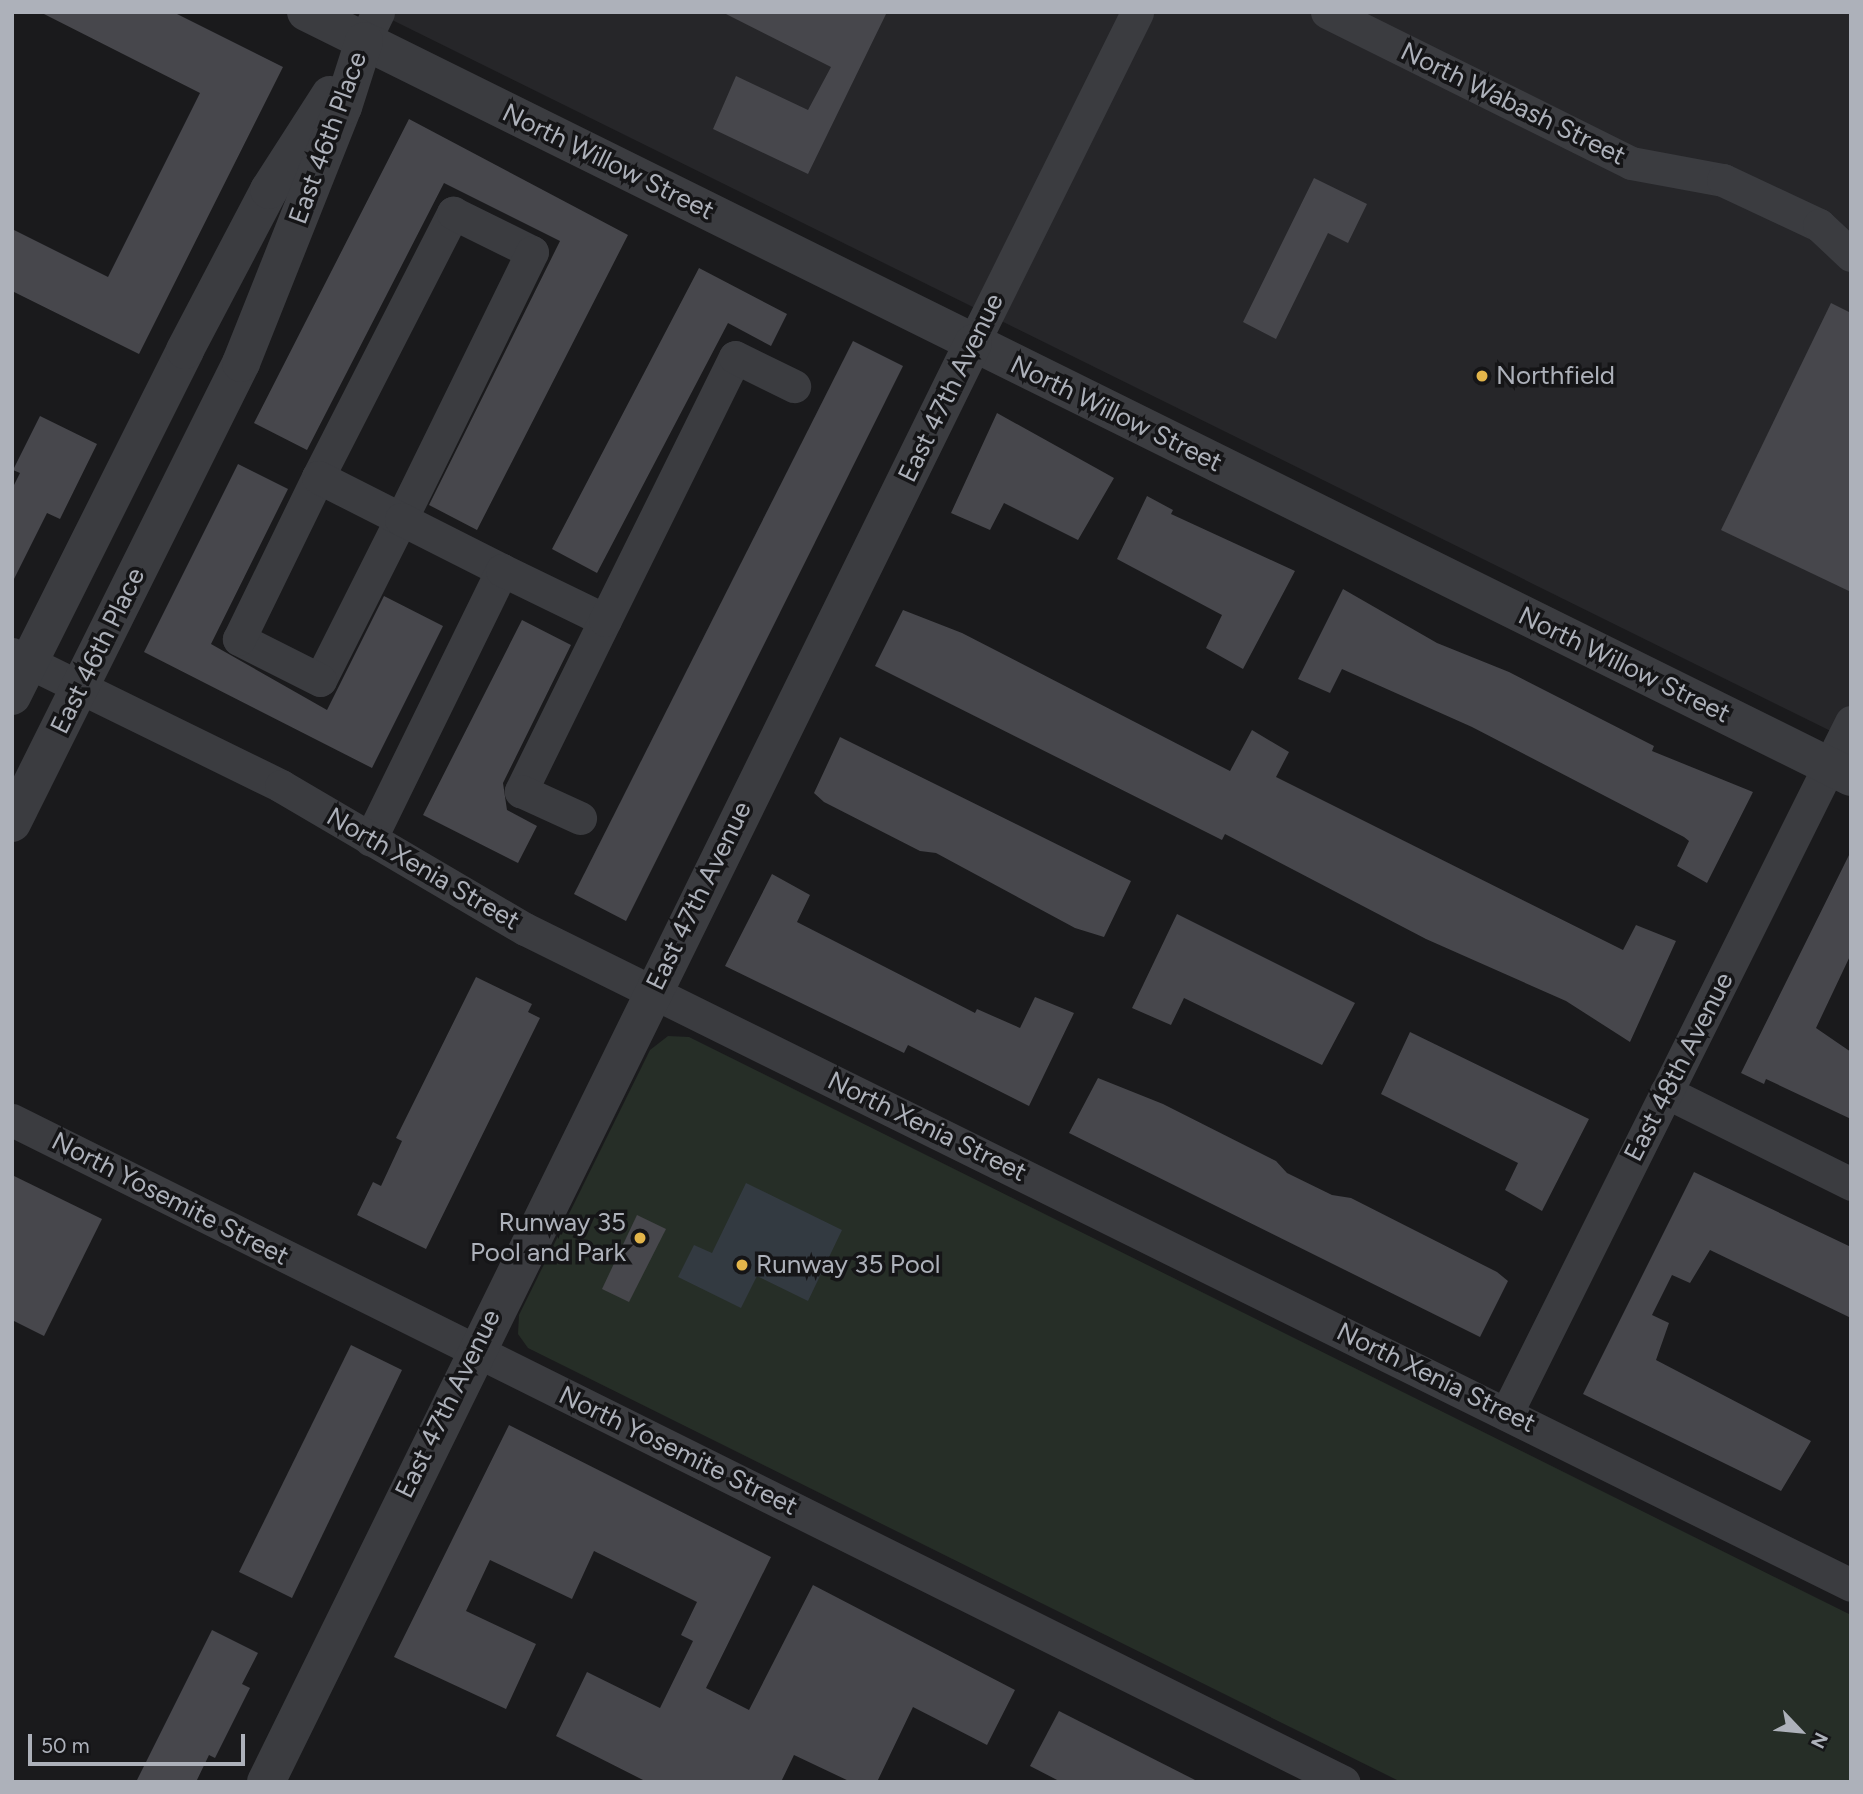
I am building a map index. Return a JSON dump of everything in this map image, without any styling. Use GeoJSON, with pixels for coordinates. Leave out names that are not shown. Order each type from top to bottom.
{"type":"FeatureCollection","features":[{"type":"Feature","properties":{"kind":"street","name":"North Willow Street"},"geometry":{"type":"LineString","coordinates":[[306,12],[371,27],[973,343],[1840,772]]}},
{"type":"Feature","properties":{"kind":"street","name":"East 47th Avenue"},"geometry":{"type":"LineString","coordinates":[[266,1782],[475,1350],[1137,12]]}},
{"type":"Feature","properties":{"kind":"street","name":"North Wabash Street"},"geometry":{"type":"LineString","coordinates":[[1327,12],[1631,163],[1723,180],[1819,225],[1851,255]]}},
{"type":"Feature","properties":{"kind":"street","name":"East 46th Place"},"geometry":{"type":"LineString","coordinates":[[12,696],[21,658],[269,190],[371,27]]}},
{"type":"Feature","properties":{"kind":"street","name":"East 46th Place"},"geometry":{"type":"LineString","coordinates":[[12,824],[241,363],[344,107],[371,27]]}},
{"type":"Feature","properties":{"kind":"street"},"geometry":{"type":"LineString","coordinates":[[453,213],[533,252],[320,680],[239,639],[318,477],[453,213]]}},
{"type":"Feature","properties":{"kind":"street"},"geometry":{"type":"LineString","coordinates":[[580,818],[522,790],[734,357],[793,386]]}},
{"type":"Feature","properties":{"kind":"street"},"geometry":{"type":"LineString","coordinates":[[318,477],[605,620]]}},
{"type":"Feature","properties":{"kind":"street"},"geometry":{"type":"LineString","coordinates":[[370,839],[502,570]]}},
{"type":"Feature","properties":{"kind":"street","name":"North Xenia Street"},"geometry":{"type":"LineString","coordinates":[[21,658],[248,769],[499,915],[1507,1412],[1851,1585]]}},
{"type":"Feature","properties":{"kind":"street","name":"East 48th Avenue"},"geometry":{"type":"LineString","coordinates":[[1507,1412],[1666,1092],[1840,772],[1851,722]]}},
{"type":"Feature","properties":{"kind":"street"},"geometry":{"type":"LineString","coordinates":[[1666,1092],[1851,1184]]}},
{"type":"Feature","properties":{"kind":"street","name":"North Yosemite Street"},"geometry":{"type":"LineString","coordinates":[[12,1120],[1332,1779]]}},
{"type":"Feature","properties":{"kind":"shaded area","name":"Northfield"},"geometry":{"type":"Polygon","coordinates":[[[376,12],[1851,12],[1851,741],[376,12]]]}},
{"type":"Feature","properties":{"kind":"shaded area"},"geometry":{"type":"Polygon","coordinates":[[[668,1036],[689,1037],[1851,1615],[1851,1782],[1401,1782],[528,1348],[518,1334],[519,1315],[650,1050],[668,1036]]]}},
{"type":"Feature","properties":{"kind":"shaded area","name":"Runway 35 Pool"},"geometry":{"type":"Polygon","coordinates":[[[746,1183],[842,1230],[808,1301],[757,1276],[741,1308],[678,1277],[694,1245],[712,1253],[746,1183]]]}},
{"type":"Feature","properties":{"kind":"building"},"geometry":{"type":"Polygon","coordinates":[[[40,12],[173,12],[283,67],[139,354],[12,291],[12,229],[108,277],[200,93],[40,12]]]}},
{"type":"Feature","properties":{"kind":"building"},"geometry":{"type":"Polygon","coordinates":[[[722,12],[887,12],[808,174],[713,129],[736,76],[808,110],[831,67],[722,12]]]}},
{"type":"Feature","properties":{"kind":"building"},"geometry":{"type":"Polygon","coordinates":[[[409,119],[628,235],[477,530],[429,505],[560,241],[444,183],[307,450],[254,423],[409,119]]]}},
{"type":"Feature","properties":{"kind":"building"},"geometry":{"type":"Polygon","coordinates":[[[1314,178],[1367,204],[1348,243],[1328,233],[1276,339],[1243,322],[1314,178]]]}},
{"type":"Feature","properties":{"kind":"building"},"geometry":{"type":"Polygon","coordinates":[[[699,268],[787,314],[771,346],[728,323],[597,573],[552,549],[699,268]]]}},
{"type":"Feature","properties":{"kind":"building"},"geometry":{"type":"Polygon","coordinates":[[[1831,303],[1851,313],[1851,592],[1721,530],[1831,303]]]}},
{"type":"Feature","properties":{"kind":"building"},"geometry":{"type":"Polygon","coordinates":[[[853,341],[903,366],[626,921],[574,894],[853,341]]]}},
{"type":"Feature","properties":{"kind":"building"},"geometry":{"type":"Polygon","coordinates":[[[997,413],[1114,478],[1078,540],[1004,503],[990,530],[951,513],[997,413]]]}},
{"type":"Feature","properties":{"kind":"building"},"geometry":{"type":"Polygon","coordinates":[[[40,416],[97,444],[60,519],[47,513],[12,583],[12,489],[20,473],[13,470],[40,416]]]}},
{"type":"Feature","properties":{"kind":"building"},"geometry":{"type":"Polygon","coordinates":[[[238,464],[288,489],[211,644],[327,710],[384,596],[443,626],[372,768],[144,652],[238,464]]]}},
{"type":"Feature","properties":{"kind":"building"},"geometry":{"type":"Polygon","coordinates":[[[1147,496],[1173,510],[1171,514],[1295,571],[1243,669],[1206,648],[1222,615],[1117,559],[1147,496]]]}},
{"type":"Feature","properties":{"kind":"building"},"geometry":{"type":"Polygon","coordinates":[[[1343,589],[1437,643],[1509,672],[1654,746],[1652,751],[1753,792],[1707,883],[1677,866],[1689,841],[1684,837],[1472,727],[1342,669],[1330,693],[1298,679],[1343,589]]]}},
{"type":"Feature","properties":{"kind":"building"},"geometry":{"type":"Polygon","coordinates":[[[903,610],[962,633],[1230,771],[1252,730],[1289,752],[1276,777],[1623,950],[1636,925],[1676,941],[1630,1042],[1566,1001],[1426,939],[1225,834],[1222,840],[875,666],[903,610]]]}},
{"type":"Feature","properties":{"kind":"building"},"geometry":{"type":"Polygon","coordinates":[[[522,620],[571,645],[503,783],[507,810],[537,826],[518,863],[423,815],[522,620]]]}},
{"type":"Feature","properties":{"kind":"building"},"geometry":{"type":"Polygon","coordinates":[[[840,737],[1131,881],[1104,937],[1075,928],[936,853],[920,851],[824,802],[814,793],[840,737]]]}},
{"type":"Feature","properties":{"kind":"building"},"geometry":{"type":"Polygon","coordinates":[[[1851,851],[1851,954],[1816,1028],[1851,1052],[1851,1119],[1766,1079],[1764,1084],[1741,1073],[1851,851]]]}},
{"type":"Feature","properties":{"kind":"building"},"geometry":{"type":"Polygon","coordinates":[[[772,874],[810,895],[797,922],[975,1013],[977,1009],[1020,1028],[1035,997],[1074,1013],[1029,1106],[908,1045],[904,1053],[725,966],[772,874]]]}},
{"type":"Feature","properties":{"kind":"building"},"geometry":{"type":"Polygon","coordinates":[[[1177,914],[1355,1003],[1322,1065],[1184,998],[1171,1025],[1132,1008],[1177,914]]]}},
{"type":"Feature","properties":{"kind":"building"},"geometry":{"type":"Polygon","coordinates":[[[476,977],[532,1004],[528,1012],[540,1018],[426,1249],[357,1215],[373,1182],[381,1186],[402,1141],[396,1138],[476,977]]]}},
{"type":"Feature","properties":{"kind":"building"},"geometry":{"type":"Polygon","coordinates":[[[1410,1032],[1589,1119],[1542,1211],[1505,1190],[1518,1163],[1381,1094],[1410,1032]]]}},
{"type":"Feature","properties":{"kind":"building"},"geometry":{"type":"Polygon","coordinates":[[[1098,1078],[1163,1104],[1276,1161],[1287,1173],[1332,1195],[1351,1198],[1497,1272],[1508,1281],[1480,1337],[1069,1133],[1098,1078]]]}},
{"type":"Feature","properties":{"kind":"building"},"geometry":{"type":"Polygon","coordinates":[[[1694,1172],[1851,1247],[1851,1318],[1710,1250],[1690,1283],[1672,1275],[1652,1315],[1669,1323],[1656,1360],[1811,1441],[1781,1491],[1583,1394],[1694,1172]]]}},
{"type":"Feature","properties":{"kind":"building"},"geometry":{"type":"Polygon","coordinates":[[[12,1175],[102,1219],[44,1336],[12,1320],[12,1175]]]}},
{"type":"Feature","properties":{"kind":"building","name":"Runway 35 Pool and Park"},"geometry":{"type":"Polygon","coordinates":[[[637,1215],[666,1229],[629,1302],[602,1289],[637,1215]]]}},
{"type":"Feature","properties":{"kind":"building"},"geometry":{"type":"Polygon","coordinates":[[[351,1345],[402,1370],[292,1598],[239,1572],[351,1345]]]}},
{"type":"Feature","properties":{"kind":"building"},"geometry":{"type":"Polygon","coordinates":[[[509,1425],[771,1557],[706,1688],[749,1710],[813,1585],[1015,1690],[987,1745],[913,1707],[877,1782],[851,1782],[794,1755],[781,1782],[647,1782],[556,1736],[587,1672],[660,1708],[693,1641],[681,1635],[697,1602],[594,1551],[572,1599],[490,1560],[466,1611],[536,1644],[506,1709],[394,1657],[509,1425]]]}},
{"type":"Feature","properties":{"kind":"building"},"geometry":{"type":"Polygon","coordinates":[[[212,1630],[258,1653],[242,1684],[250,1688],[215,1758],[209,1755],[196,1782],[136,1782],[212,1630]]]}},
{"type":"Feature","properties":{"kind":"building"},"geometry":{"type":"Polygon","coordinates":[[[1059,1711],[1199,1782],[1061,1782],[1030,1766],[1059,1711]]]}},
{"type":"Feature","properties":{"kind":"place","name":"Northfield"},"geometry":{"type":"Point","coordinates":[1482,376]}},
{"type":"Feature","properties":{"kind":"place","name":"Runway 35 Pool and Park"},"geometry":{"type":"Point","coordinates":[640,1238]}},
{"type":"Feature","properties":{"kind":"place","name":"Runway 35 Pool"},"geometry":{"type":"Point","coordinates":[742,1265]}}]}
